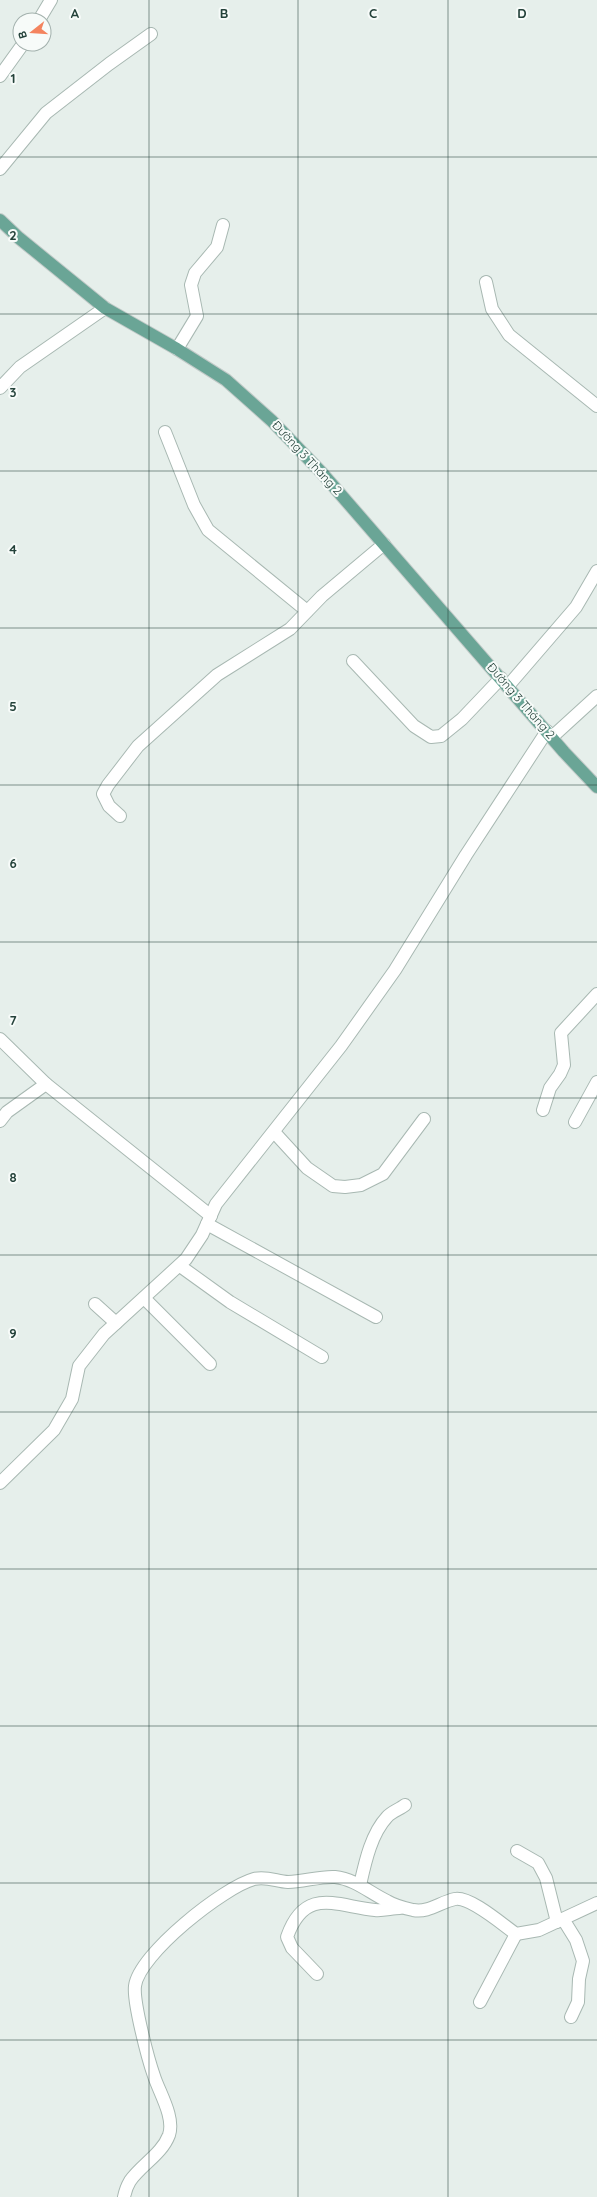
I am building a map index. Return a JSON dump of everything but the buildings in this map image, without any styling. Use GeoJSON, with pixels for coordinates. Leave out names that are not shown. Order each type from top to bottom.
{"type":"FeatureCollection","features":[{"type":"Feature","properties":{"kind":"main road","name":"Đường 3 Tháng 2"},"geometry":{"type":"LineString","coordinates":[[0,220],[19,238],[105,308],[226,380],[272,421],[322,473],[550,734],[564,752],[597,787]]}},
{"type":"Feature","properties":{"kind":"street"},"geometry":{"type":"LineString","coordinates":[[44,12],[51,0]]}},
{"type":"Feature","properties":{"kind":"street"},"geometry":{"type":"LineString","coordinates":[[0,169],[46,113],[109,64],[151,34]]}},
{"type":"Feature","properties":{"kind":"street"},"geometry":{"type":"LineString","coordinates":[[0,76],[18,52]]}},
{"type":"Feature","properties":{"kind":"street"},"geometry":{"type":"LineString","coordinates":[[176,349],[197,316],[191,285],[195,273],[217,247],[223,225]]}},
{"type":"Feature","properties":{"kind":"street"},"geometry":{"type":"LineString","coordinates":[[486,282],[492,309],[509,335],[597,406]]}},
{"type":"Feature","properties":{"kind":"street"},"geometry":{"type":"LineString","coordinates":[[0,388],[20,367],[105,308]]}},
{"type":"Feature","properties":{"kind":"street"},"geometry":{"type":"LineString","coordinates":[[165,432],[194,505],[208,530],[307,611]]}},
{"type":"Feature","properties":{"kind":"street"},"geometry":{"type":"LineString","coordinates":[[120,816],[109,806],[103,794],[108,785],[138,746],[217,675],[284,633],[384,544]]}},
{"type":"Feature","properties":{"kind":"street"},"geometry":{"type":"LineString","coordinates":[[353,660],[414,726],[431,737],[441,736],[504,682],[576,607],[597,571]]}},
{"type":"Feature","properties":{"kind":"street"},"geometry":{"type":"LineString","coordinates":[[0,1483],[54,1430],[72,1400],[80,1366],[104,1334],[186,1259],[209,1220],[216,1204],[341,1046],[395,970],[466,855],[550,734],[597,696]]}},
{"type":"Feature","properties":{"kind":"street"},"geometry":{"type":"LineString","coordinates":[[543,1110],[550,1088],[560,1074],[564,1065],[561,1034],[597,994]]}},
{"type":"Feature","properties":{"kind":"street"},"geometry":{"type":"LineString","coordinates":[[0,1039],[46,1084],[209,1220],[376,1317]]}},
{"type":"Feature","properties":{"kind":"street"},"geometry":{"type":"LineString","coordinates":[[575,1122],[597,1082]]}},
{"type":"Feature","properties":{"kind":"street"},"geometry":{"type":"LineString","coordinates":[[0,1121],[7,1112],[46,1084]]}},
{"type":"Feature","properties":{"kind":"street"},"geometry":{"type":"LineString","coordinates":[[274,1132],[307,1168],[333,1186],[345,1187],[360,1185],[383,1174],[424,1120]]}},
{"type":"Feature","properties":{"kind":"street"},"geometry":{"type":"LineString","coordinates":[[180,1266],[230,1302],[322,1357]]}},
{"type":"Feature","properties":{"kind":"street"},"geometry":{"type":"LineString","coordinates":[[144,1298],[210,1364]]}},
{"type":"Feature","properties":{"kind":"street"},"geometry":{"type":"LineString","coordinates":[[95,1304],[116,1323]]}},
{"type":"Feature","properties":{"kind":"street"},"geometry":{"type":"LineString","coordinates":[[360,1885],[365,1864],[375,1838],[387,1817],[405,1805]]}},
{"type":"Feature","properties":{"kind":"street"},"geometry":{"type":"LineString","coordinates":[[517,1851],[538,1863],[546,1878],[560,1920],[576,1940],[583,1961],[579,1979],[578,2002],[571,2017]]}},
{"type":"Feature","properties":{"kind":"street"},"geometry":{"type":"LineString","coordinates":[[124,2197],[129,2182],[164,2145],[170,2133],[169,2116],[154,2075],[136,2004],[135,1986],[142,1971],[161,1946],[195,1914],[227,1893],[254,1879],[268,1878],[287,1882],[335,1877],[354,1881],[388,1902],[403,1908],[420,1911],[456,1899],[464,1900],[480,1908],[516,1934],[539,1930],[597,1903]]}},
{"type":"Feature","properties":{"kind":"street"},"geometry":{"type":"LineString","coordinates":[[317,1974],[292,1948],[287,1937],[291,1926],[307,1908],[328,1903],[347,1904],[376,1910],[403,1908]]}},
{"type":"Feature","properties":{"kind":"street"},"geometry":{"type":"LineString","coordinates":[[480,2002],[516,1934]]}}]}
